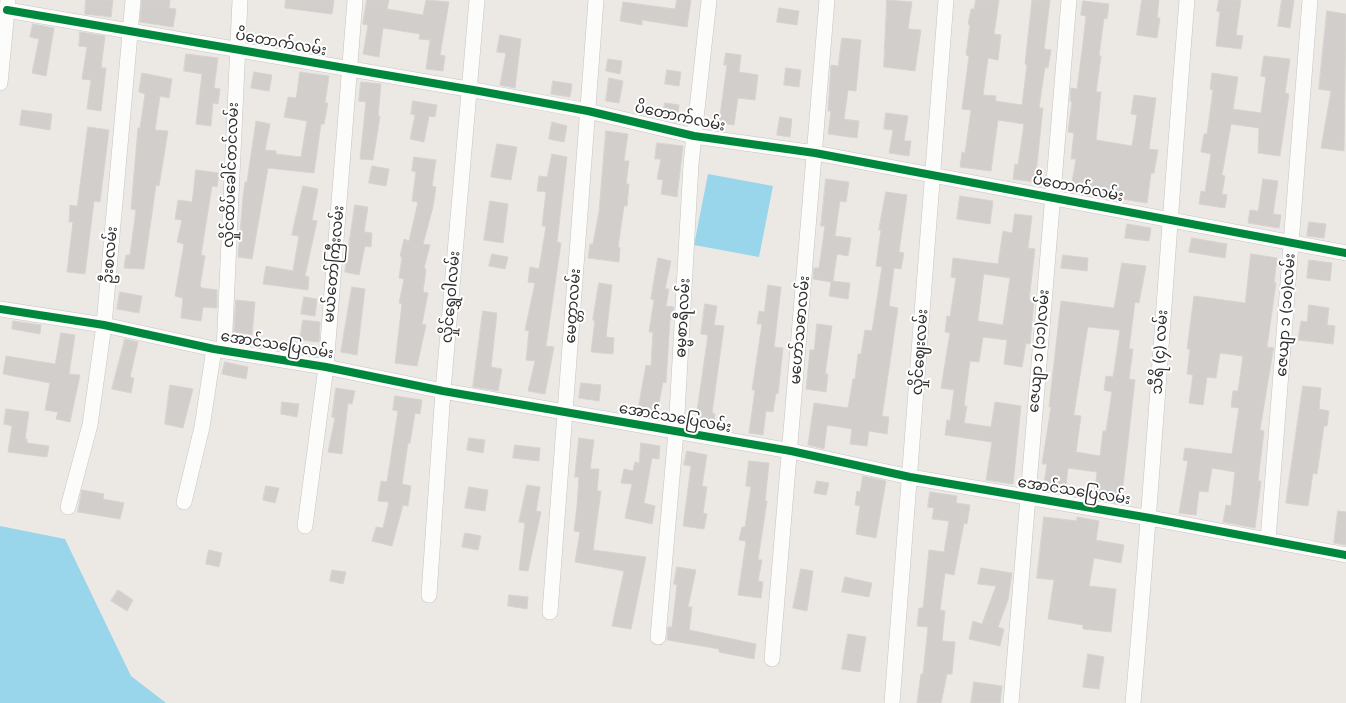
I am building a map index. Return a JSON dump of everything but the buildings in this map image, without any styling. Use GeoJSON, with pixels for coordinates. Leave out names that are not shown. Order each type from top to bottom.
{"type":"FeatureCollection","features":[{"type":"Feature","properties":{"kind":"street","name":"ဦးစလမ်း"},"geometry":{"type":"LineString","coordinates":[[68,507],[90,425],[104,324],[133,0]]}},
{"type":"Feature","properties":{"kind":"street","name":"လှိုင်ထိပ်ခေါင်တင်လမ်း"},"geometry":{"type":"LineString","coordinates":[[184,502],[219,350],[240,0]]}},
{"type":"Feature","properties":{"kind":"street","name":"မယ်တော်ကြီးလမ်း"},"geometry":{"type":"LineString","coordinates":[[305,526],[326,367],[355,0]]}},
{"type":"Feature","properties":{"kind":"street","name":"လှိုင်ရွှေဝါလမ်း"},"geometry":{"type":"LineString","coordinates":[[429,595],[443,391],[477,0]]}},
{"type":"Feature","properties":{"kind":"street","name":"မေတ္တာလမ်း"},"geometry":{"type":"LineString","coordinates":[[550,612],[596,0]]}},
{"type":"Feature","properties":{"kind":"street","name":"ဓမ္မစာရီလမ်း"},"geometry":{"type":"LineString","coordinates":[[658,637],[676,432],[694,136],[709,0]]}},
{"type":"Feature","properties":{"kind":"street","name":"မဟော်သဓာလမ်း"},"geometry":{"type":"LineString","coordinates":[[772,659],[791,451],[827,0]]}},
{"type":"Feature","properties":{"kind":"street","name":"လှိုင်ဈေးလမ်း"},"geometry":{"type":"LineString","coordinates":[[892,703],[946,0]]}},
{"type":"Feature","properties":{"kind":"street","name":"ဇေယျာ ၁ (၁၁)လမ်း"},"geometry":{"type":"LineString","coordinates":[[1011,703],[1069,0]]}},
{"type":"Feature","properties":{"kind":"street","name":"သီရိ (၄) လမ်း"},"geometry":{"type":"LineString","coordinates":[[1133,703],[1150,518],[1169,219],[1187,0]]}},
{"type":"Feature","properties":{"kind":"street","name":"ဇေယျာ ၁ (၁၀)လမ်း"},"geometry":{"type":"LineString","coordinates":[[1268,540],[1310,0]]}},
{"type":"Feature","properties":{"kind":"street","name":"ပိတောက်လမ်း"},"geometry":{"type":"LineString","coordinates":[[6,3],[130,31],[588,111],[694,136],[815,153],[1346,252]]}},
{"type":"Feature","properties":{"kind":"street"},"geometry":{"type":"LineString","coordinates":[[0,83],[6,3]]}},
{"type":"Feature","properties":{"kind":"street","name":"အောင်သပြေလမ်း"},"geometry":{"type":"LineString","coordinates":[[0,309],[104,324],[219,350],[326,367],[443,391],[791,451],[910,477],[1150,518],[1346,555]]}},
{"type":"Feature","properties":{"kind":"water"},"geometry":{"type":"Polygon","coordinates":[[[708,174],[773,186],[759,257],[694,245],[708,174]]]}},
{"type":"Feature","properties":{"kind":"water"},"geometry":{"type":"Polygon","coordinates":[[[0,526],[65,539],[131,676],[166,703],[0,703],[0,526]]]}},
{"type":"Feature","properties":{"kind":"cycle path"},"geometry":{"type":"LineString","coordinates":[[7,10],[479,91],[588,111],[694,136],[815,153],[1346,253]]}},
{"type":"Feature","properties":{"kind":"cycle path"},"geometry":{"type":"LineString","coordinates":[[0,309],[104,325],[214,349],[326,367],[443,391],[791,451],[910,477],[1150,518],[1346,555]]}}]}
